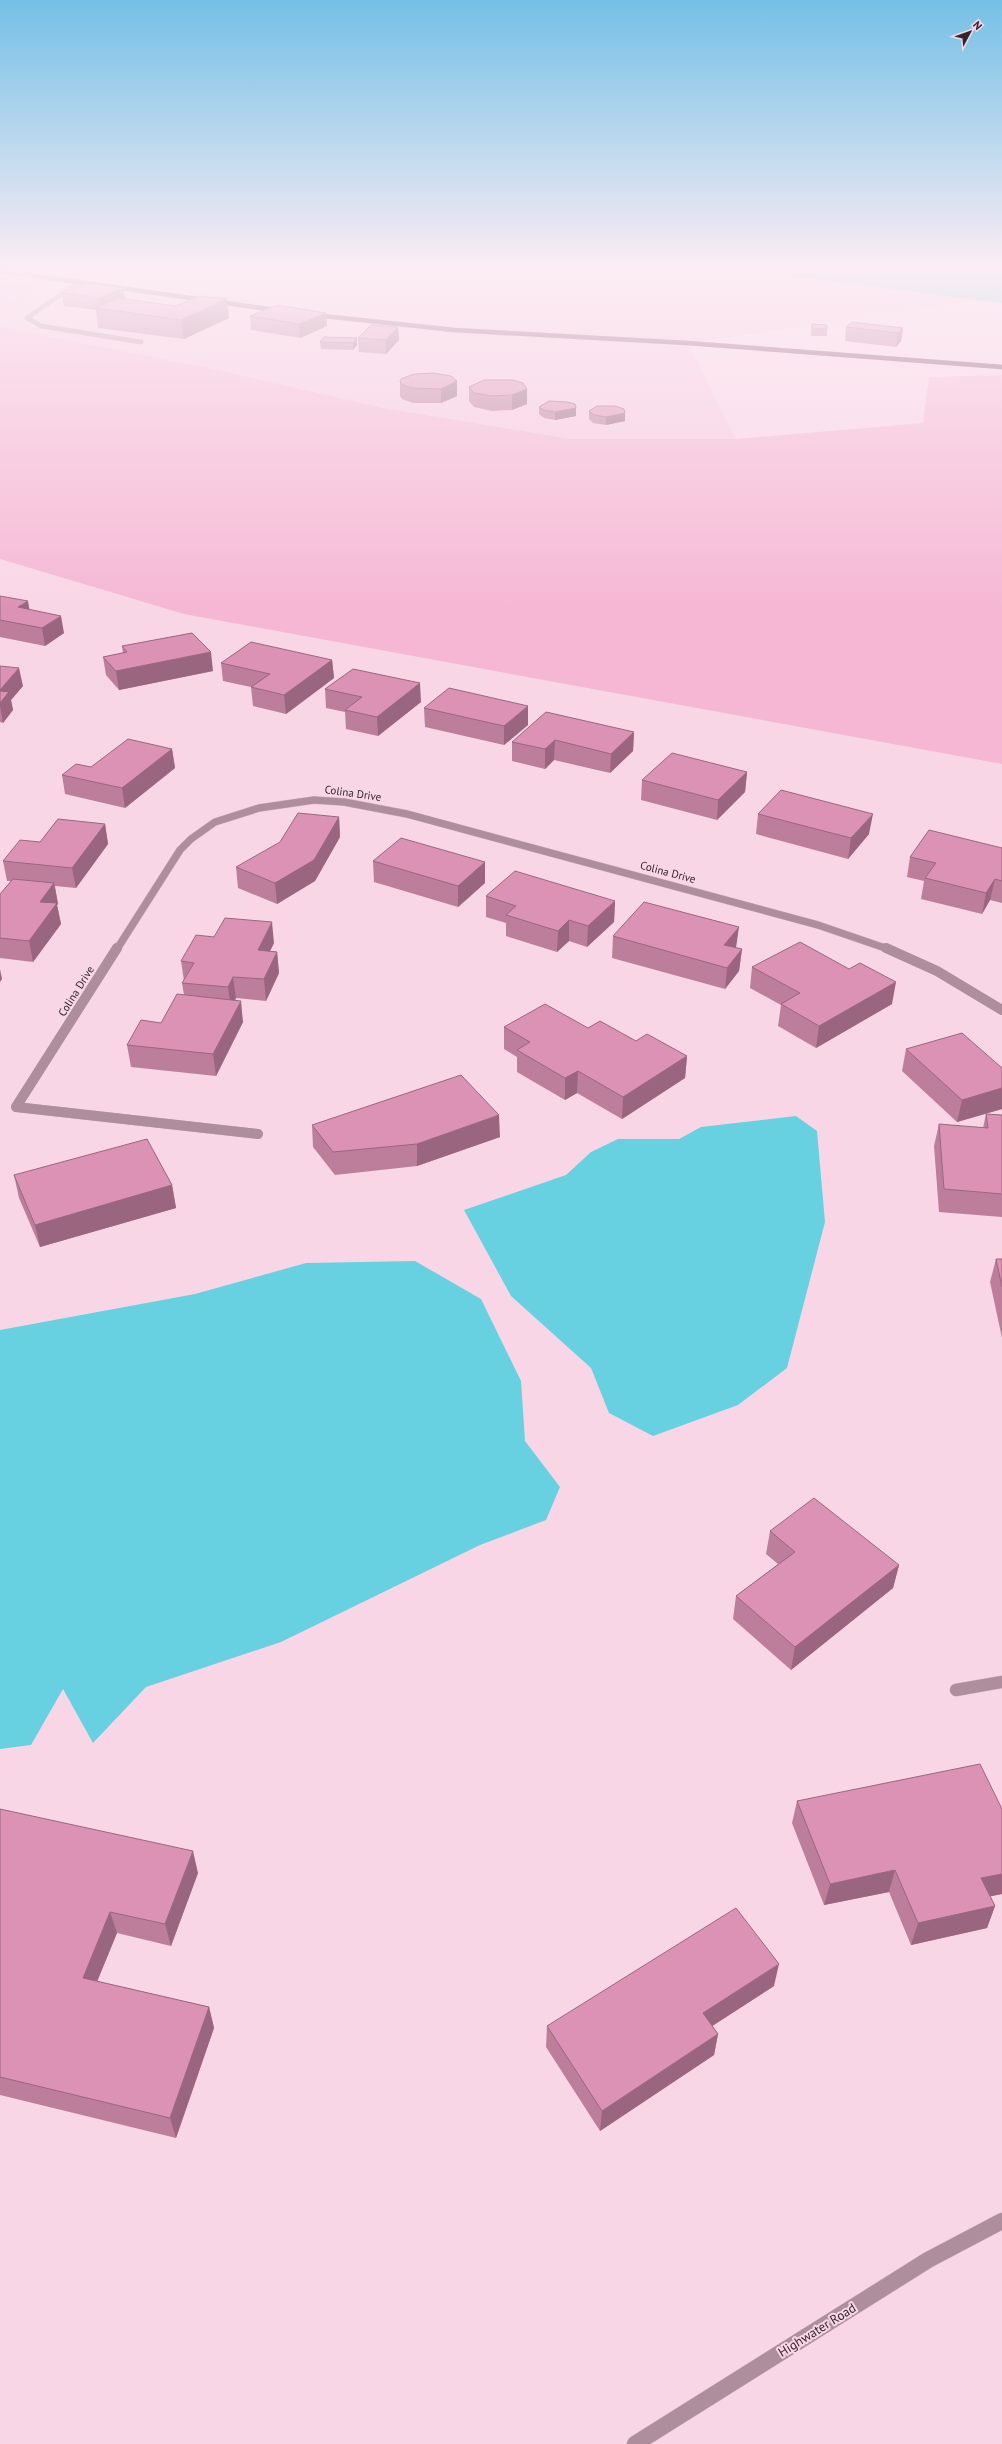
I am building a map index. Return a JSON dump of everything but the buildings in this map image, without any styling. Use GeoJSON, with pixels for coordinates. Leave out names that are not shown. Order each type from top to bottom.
{"type":"FeatureCollection","features":[{"type":"Feature","properties":{"kind":"street","name":"Colina Drive"},"geometry":{"type":"LineString","coordinates":[[258,1134],[16,1107],[151,894],[190,837],[232,814],[257,807],[314,800],[346,802],[406,814],[848,933],[925,965],[974,991],[1002,1010]]}},
{"type":"Feature","properties":{"kind":"street"},"geometry":{"type":"LineString","coordinates":[[956,1690],[1002,1682]]}},
{"type":"Feature","properties":{"kind":"street","name":"Highwater Road"},"geometry":{"type":"LineString","coordinates":[[635,2444],[928,2260],[1002,2221]]}},
{"type":"Feature","properties":{"kind":"shaded area"},"geometry":{"type":"Polygon","coordinates":[[[0,380],[261,380],[384,408],[571,439],[736,439],[923,423],[929,380],[1002,380],[1002,764],[184,614],[0,559],[0,380]]]}},
{"type":"Feature","properties":{"kind":"shaded area"},"geometry":{"type":"Polygon","coordinates":[[[261,380],[707,380],[736,439],[571,439],[384,408],[261,380]]]}},
{"type":"Feature","properties":{"kind":"water"},"geometry":{"type":"Polygon","coordinates":[[[796,1116],[817,1131],[825,1222],[787,1368],[738,1405],[653,1436],[609,1413],[591,1368],[511,1296],[464,1210],[566,1175],[591,1152],[618,1139],[679,1139],[701,1127],[796,1116]]]}},
{"type":"Feature","properties":{"kind":"water"},"geometry":{"type":"Polygon","coordinates":[[[415,1261],[481,1299],[521,1381],[525,1441],[560,1487],[546,1520],[480,1545],[281,1642],[146,1687],[93,1743],[63,1689],[31,1745],[0,1749],[0,1330],[195,1294],[306,1263],[415,1261]]]}}]}
